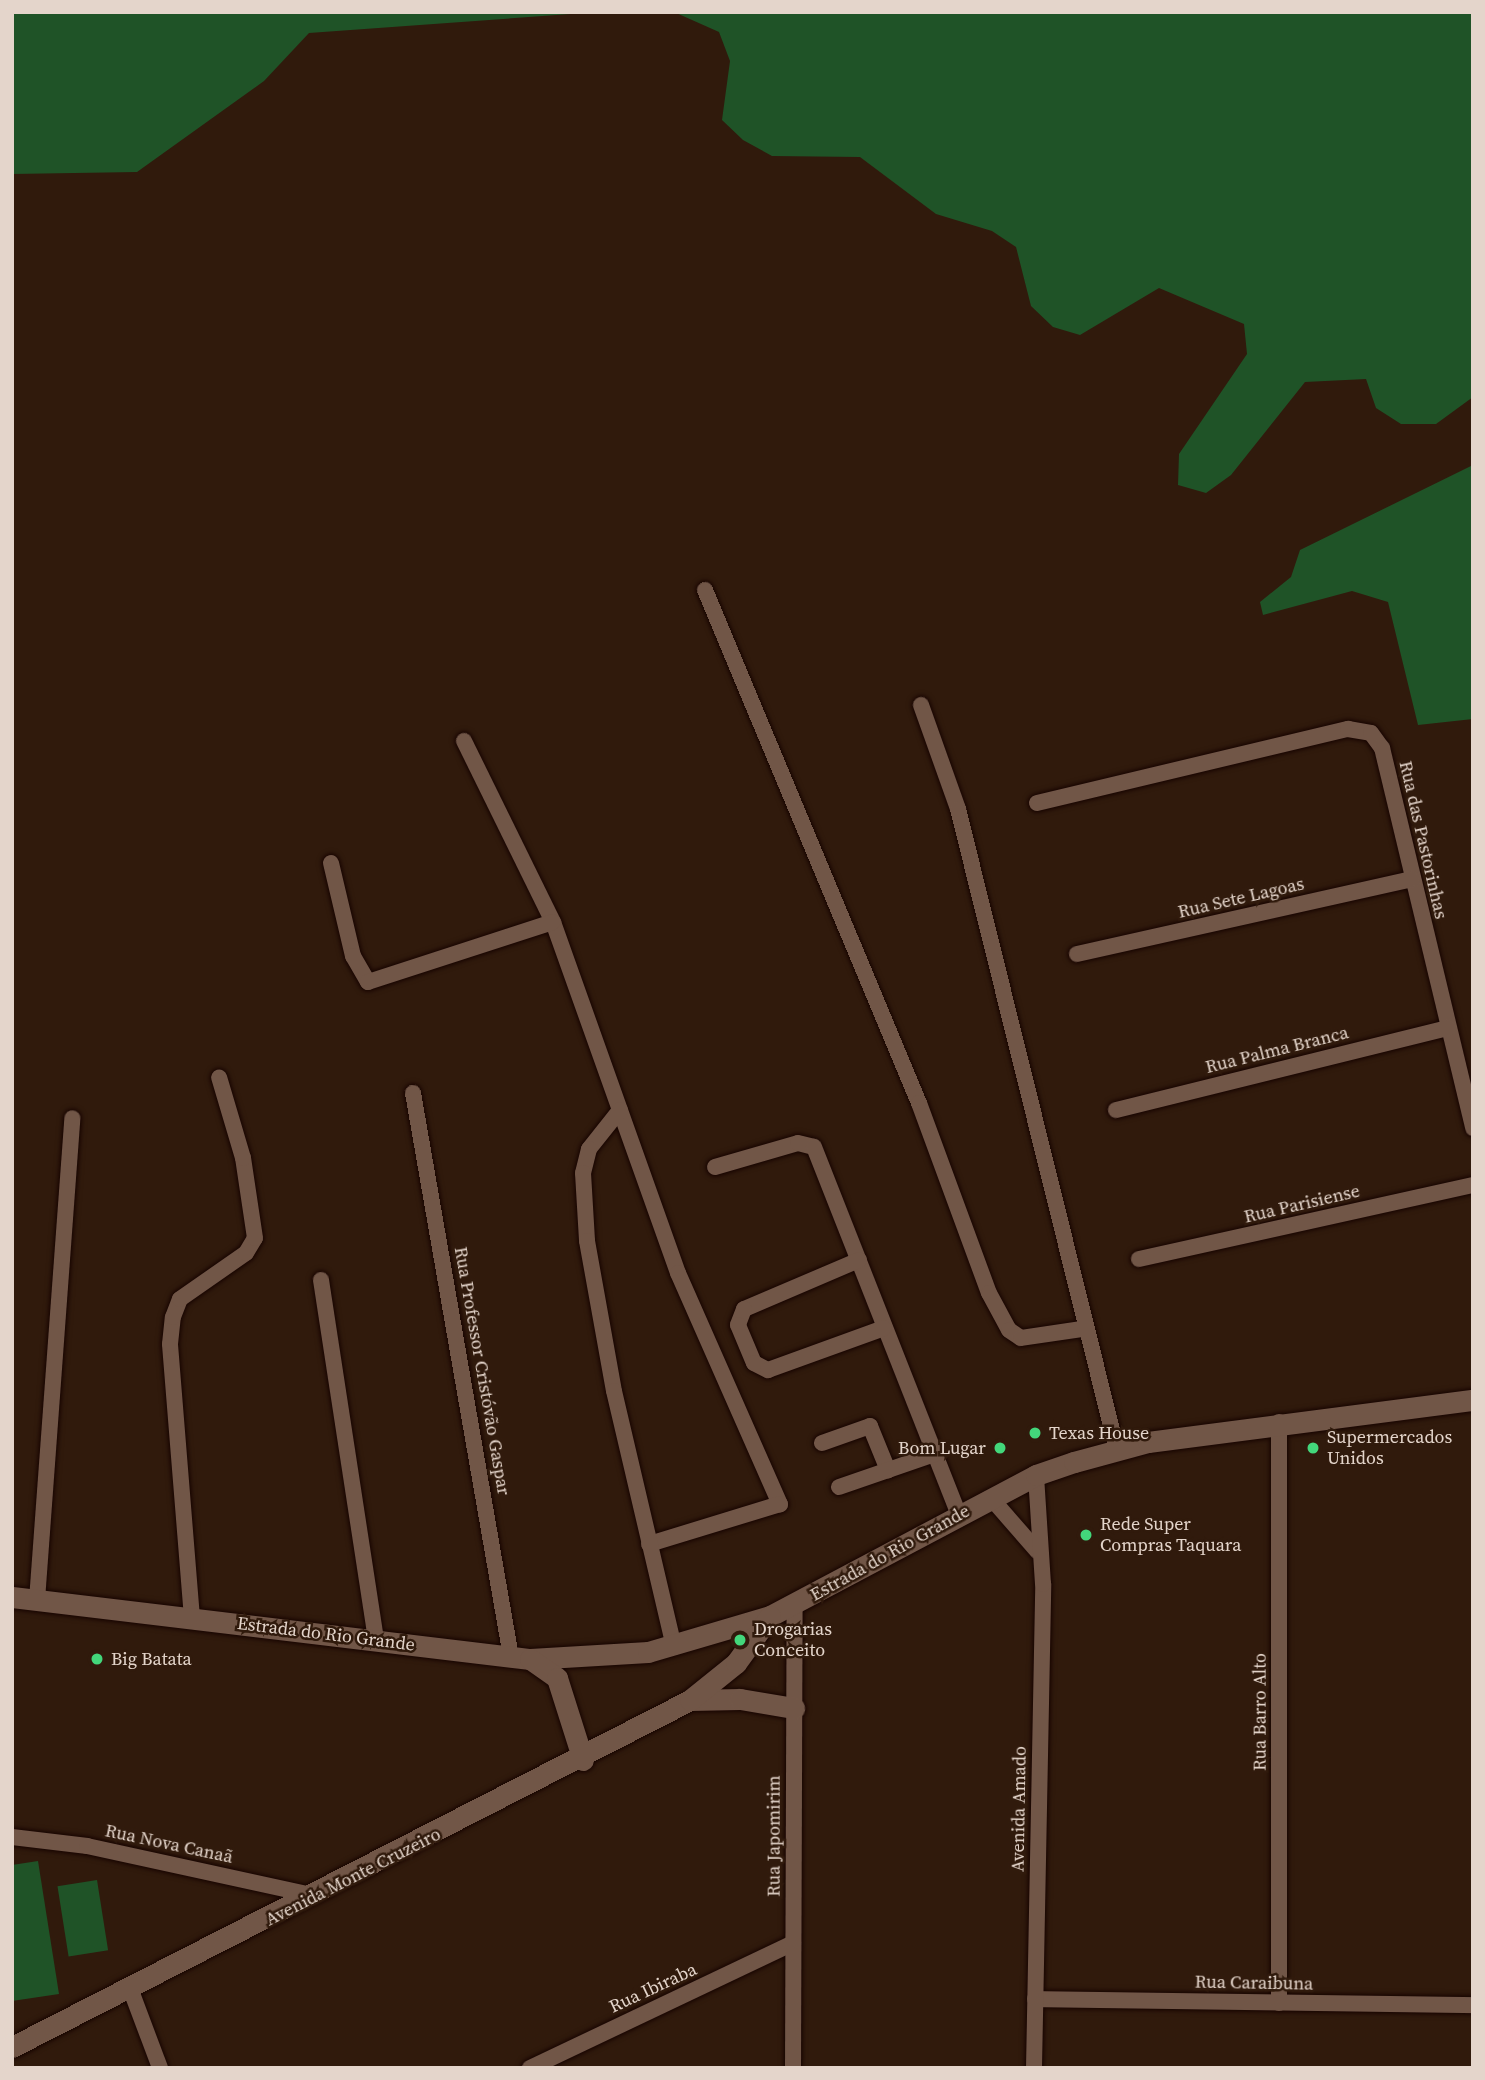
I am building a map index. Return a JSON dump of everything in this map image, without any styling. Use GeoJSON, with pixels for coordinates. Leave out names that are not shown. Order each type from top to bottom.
{"type":"FeatureCollection","features":[{"type":"Feature","properties":{"kind":"street"},"geometry":{"type":"LineString","coordinates":[[705,590],[919,1103],[989,1293],[1009,1330],[1021,1338],[1082,1329]]}},
{"type":"Feature","properties":{"kind":"street"},"geometry":{"type":"LineString","coordinates":[[921,705],[958,809],[1082,1329],[1117,1450]]}},
{"type":"Feature","properties":{"kind":"street","name":"Rua das Pastorinhas"},"geometry":{"type":"LineString","coordinates":[[1037,803],[1348,729],[1371,733],[1382,748],[1473,1128]]}},
{"type":"Feature","properties":{"kind":"street"},"geometry":{"type":"LineString","coordinates":[[464,741],[553,922],[706,1344],[780,1504],[649,1544]]}},
{"type":"Feature","properties":{"kind":"street"},"geometry":{"type":"LineString","coordinates":[[331,863],[353,956],[368,982],[553,922]]}},
{"type":"Feature","properties":{"kind":"street","name":"Rua Sete Lagoas"},"geometry":{"type":"LineString","coordinates":[[1077,954],[1412,879]]}},
{"type":"Feature","properties":{"kind":"street","name":"Rua Palma Branca"},"geometry":{"type":"LineString","coordinates":[[1116,1111],[1448,1028]]}},
{"type":"Feature","properties":{"kind":"street"},"geometry":{"type":"LineString","coordinates":[[192,1618],[170,1344],[173,1317],[180,1299],[246,1253],[255,1238],[243,1158],[219,1077]]}},
{"type":"Feature","properties":{"kind":"street","name":"Rua Professor Cristóvão Gaspar"},"geometry":{"type":"LineString","coordinates":[[413,1093],[521,1658]]}},
{"type":"Feature","properties":{"kind":"street"},"geometry":{"type":"LineString","coordinates":[[620,1110],[589,1149],[583,1173],[587,1241],[649,1544],[674,1647]]}},
{"type":"Feature","properties":{"kind":"street"},"geometry":{"type":"LineString","coordinates":[[37,1600],[72,1118]]}},
{"type":"Feature","properties":{"kind":"street"},"geometry":{"type":"LineString","coordinates":[[715,1167],[798,1143],[814,1147],[958,1515]]}},
{"type":"Feature","properties":{"kind":"street","name":"Rua Parisiense"},"geometry":{"type":"LineString","coordinates":[[1139,1259],[1473,1185]]}},
{"type":"Feature","properties":{"kind":"street"},"geometry":{"type":"LineString","coordinates":[[859,1260],[744,1309],[738,1325],[754,1363],[768,1370],[884,1328]]}},
{"type":"Feature","properties":{"kind":"street"},"geometry":{"type":"LineString","coordinates":[[321,1280],[376,1639]]}},
{"type":"Feature","properties":{"kind":"street","name":"Estrada do Rio Grande"},"geometry":{"type":"LineString","coordinates":[[561,1669],[674,1647],[770,1616],[1036,1475],[1117,1450],[1279,1422],[1473,1400]]}},
{"type":"Feature","properties":{"kind":"street","name":"Rua Barro Alto"},"geometry":{"type":"LineString","coordinates":[[1279,1422],[1279,2003]]}},
{"type":"Feature","properties":{"kind":"street"},"geometry":{"type":"LineString","coordinates":[[822,1443],[870,1426],[888,1470]]}},
{"type":"Feature","properties":{"kind":"street"},"geometry":{"type":"LineString","coordinates":[[839,1487],[935,1454]]}},
{"type":"Feature","properties":{"kind":"street","name":"Avenida Amado"},"geometry":{"type":"LineString","coordinates":[[1034,2068],[1043,1584],[1037,1551],[1036,1475]]}},
{"type":"Feature","properties":{"kind":"street"},"geometry":{"type":"LineString","coordinates":[[991,1498],[1037,1551]]}},
{"type":"Feature","properties":{"kind":"street","name":"Estrada do Rio Grande"},"geometry":{"type":"LineString","coordinates":[[12,1597],[521,1658]]}},
{"type":"Feature","properties":{"kind":"street","name":"Rua Japomirim"},"geometry":{"type":"LineString","coordinates":[[793,2068],[795,1605]]}},
{"type":"Feature","properties":{"kind":"street","name":"Avenida Monte Cruzeiro"},"geometry":{"type":"LineString","coordinates":[[12,2047],[583,1760],[690,1700],[736,1663],[770,1616]]}},
{"type":"Feature","properties":{"kind":"street"},"geometry":{"type":"LineString","coordinates":[[521,1658],[561,1669],[583,1760]]}},
{"type":"Feature","properties":{"kind":"street","name":"Avenida Monte Cruzeiro"},"geometry":{"type":"LineString","coordinates":[[690,1700],[740,1699],[794,1708]]}},
{"type":"Feature","properties":{"kind":"street","name":"Rua Nova Canaã"},"geometry":{"type":"LineString","coordinates":[[12,1837],[87,1846],[316,1896]]}},
{"type":"Feature","properties":{"kind":"street","name":"Rua Ibiraba"},"geometry":{"type":"LineString","coordinates":[[530,2068],[793,1943]]}},
{"type":"Feature","properties":{"kind":"street"},"geometry":{"type":"LineString","coordinates":[[130,1988],[160,2068]]}},
{"type":"Feature","properties":{"kind":"street","name":"Rua Caraibuna"},"geometry":{"type":"LineString","coordinates":[[1035,2000],[1473,2005]]}},
{"type":"Feature","properties":{"kind":"green space"},"geometry":{"type":"Polygon","coordinates":[[[12,12],[598,12],[309,33],[264,81],[137,172],[12,174],[12,12]]]}},
{"type":"Feature","properties":{"kind":"green space"},"geometry":{"type":"Polygon","coordinates":[[[674,12],[1473,12],[1473,397],[1436,424],[1401,424],[1376,408],[1366,379],[1305,382],[1231,475],[1206,493],[1178,485],[1179,454],[1247,354],[1244,324],[1159,288],[1080,335],[1053,327],[1031,306],[1016,247],[992,231],[936,214],[860,157],[772,156],[743,140],[722,120],[730,61],[719,32],[674,12]]]}},
{"type":"Feature","properties":{"kind":"green space"},"geometry":{"type":"Polygon","coordinates":[[[1473,465],[1473,719],[1418,725],[1388,602],[1352,591],[1263,615],[1260,602],[1291,577],[1300,550],[1473,465]]]}},
{"type":"Feature","properties":{"kind":"green space"},"geometry":{"type":"Polygon","coordinates":[[[38,1861],[59,1994],[12,2001],[12,1865],[38,1861]]]}},
{"type":"Feature","properties":{"kind":"green space"},"geometry":{"type":"Polygon","coordinates":[[[97,1880],[108,1950],[69,1956],[57,1886],[97,1880]]]}},
{"type":"Feature","properties":{"kind":"place","name":"Texas House"},"geometry":{"type":"Point","coordinates":[1035,1433]}},
{"type":"Feature","properties":{"kind":"place","name":"Bom Lugar"},"geometry":{"type":"Point","coordinates":[1000,1448]}},
{"type":"Feature","properties":{"kind":"place","name":"Supermercados Unidos"},"geometry":{"type":"Point","coordinates":[1313,1448]}},
{"type":"Feature","properties":{"kind":"place","name":"Rede Super Compras Taquara"},"geometry":{"type":"Point","coordinates":[1086,1535]}},
{"type":"Feature","properties":{"kind":"place","name":"Drogarias Conceito"},"geometry":{"type":"Point","coordinates":[740,1640]}},
{"type":"Feature","properties":{"kind":"place","name":"Big Batata"},"geometry":{"type":"Point","coordinates":[97,1659]}}]}
